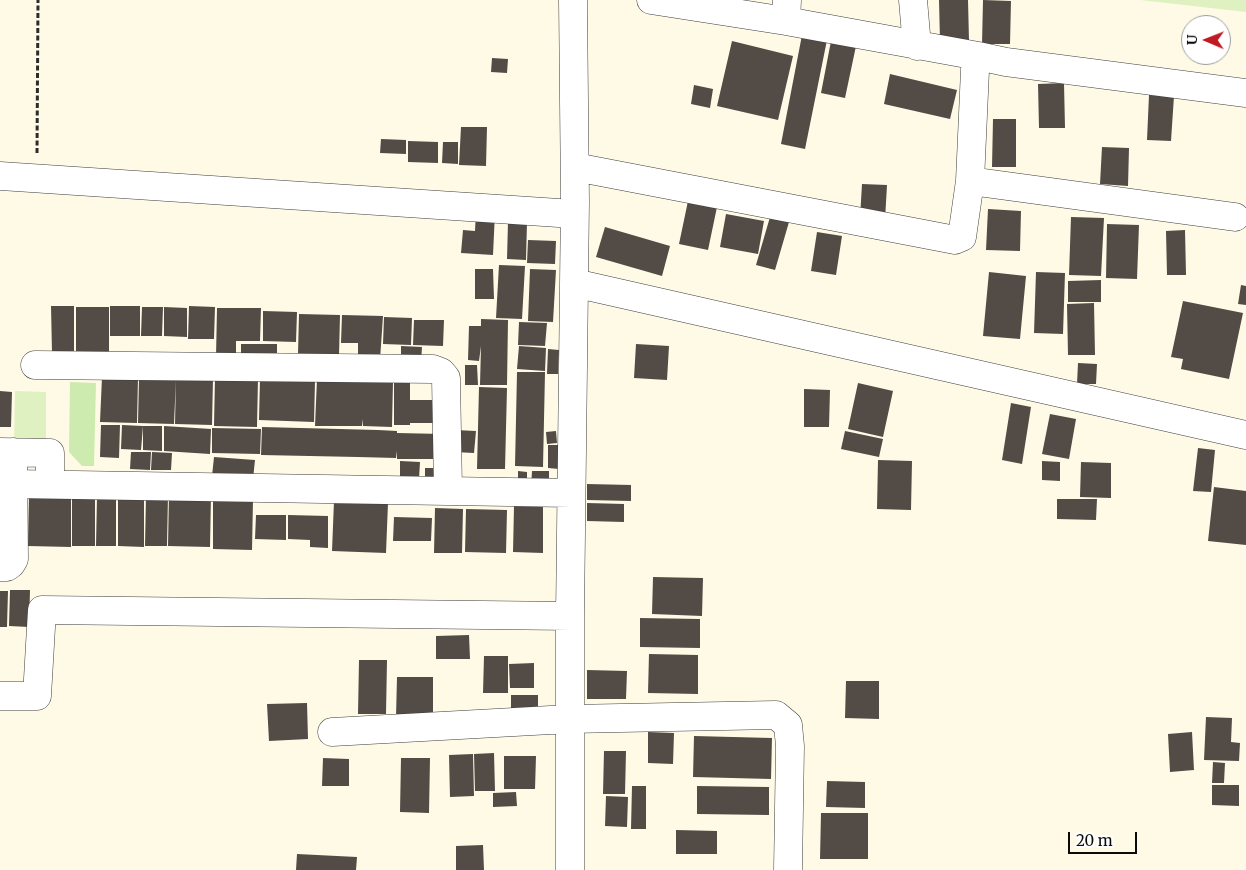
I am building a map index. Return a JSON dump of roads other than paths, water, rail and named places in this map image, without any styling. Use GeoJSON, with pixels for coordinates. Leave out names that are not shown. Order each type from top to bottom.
{"type":"FeatureCollection","features":[{"type":"Feature","properties":{"kind":"street"},"geometry":{"type":"LineString","coordinates":[[570,870],[570,616],[574,283],[573,0]]}},
{"type":"Feature","properties":{"kind":"street"},"geometry":{"type":"LineString","coordinates":[[651,0],[786,11],[917,46],[1006,62],[1246,93]]}},
{"type":"Feature","properties":{"kind":"street"},"geometry":{"type":"LineString","coordinates":[[913,0],[917,46]]}},
{"type":"Feature","properties":{"kind":"street"},"geometry":{"type":"LineString","coordinates":[[574,167],[955,240],[962,237],[970,181],[975,70],[978,56]]}},
{"type":"Feature","properties":{"kind":"street"},"geometry":{"type":"LineString","coordinates":[[0,176],[574,214]]}},
{"type":"Feature","properties":{"kind":"street"},"geometry":{"type":"LineString","coordinates":[[970,181],[1235,217]]}},
{"type":"Feature","properties":{"kind":"street"},"geometry":{"type":"LineString","coordinates":[[574,283],[1246,435]]}},
{"type":"Feature","properties":{"kind":"street"},"geometry":{"type":"LineString","coordinates":[[35,366],[433,369],[441,372],[446,378],[448,490]]}},
{"type":"Feature","properties":{"kind":"street"},"geometry":{"type":"LineString","coordinates":[[0,567],[7,567],[14,560],[14,484],[7,452],[50,453],[50,484]]}},
{"type":"Feature","properties":{"kind":"street"},"geometry":{"type":"LineString","coordinates":[[14,484],[571,493]]}},
{"type":"Feature","properties":{"kind":"street"},"geometry":{"type":"LineString","coordinates":[[0,696],[37,696],[42,610],[570,616]]}},
{"type":"Feature","properties":{"kind":"street"},"geometry":{"type":"LineString","coordinates":[[332,732],[570,719],[776,715],[788,725],[790,746],[788,870]]}}]}
